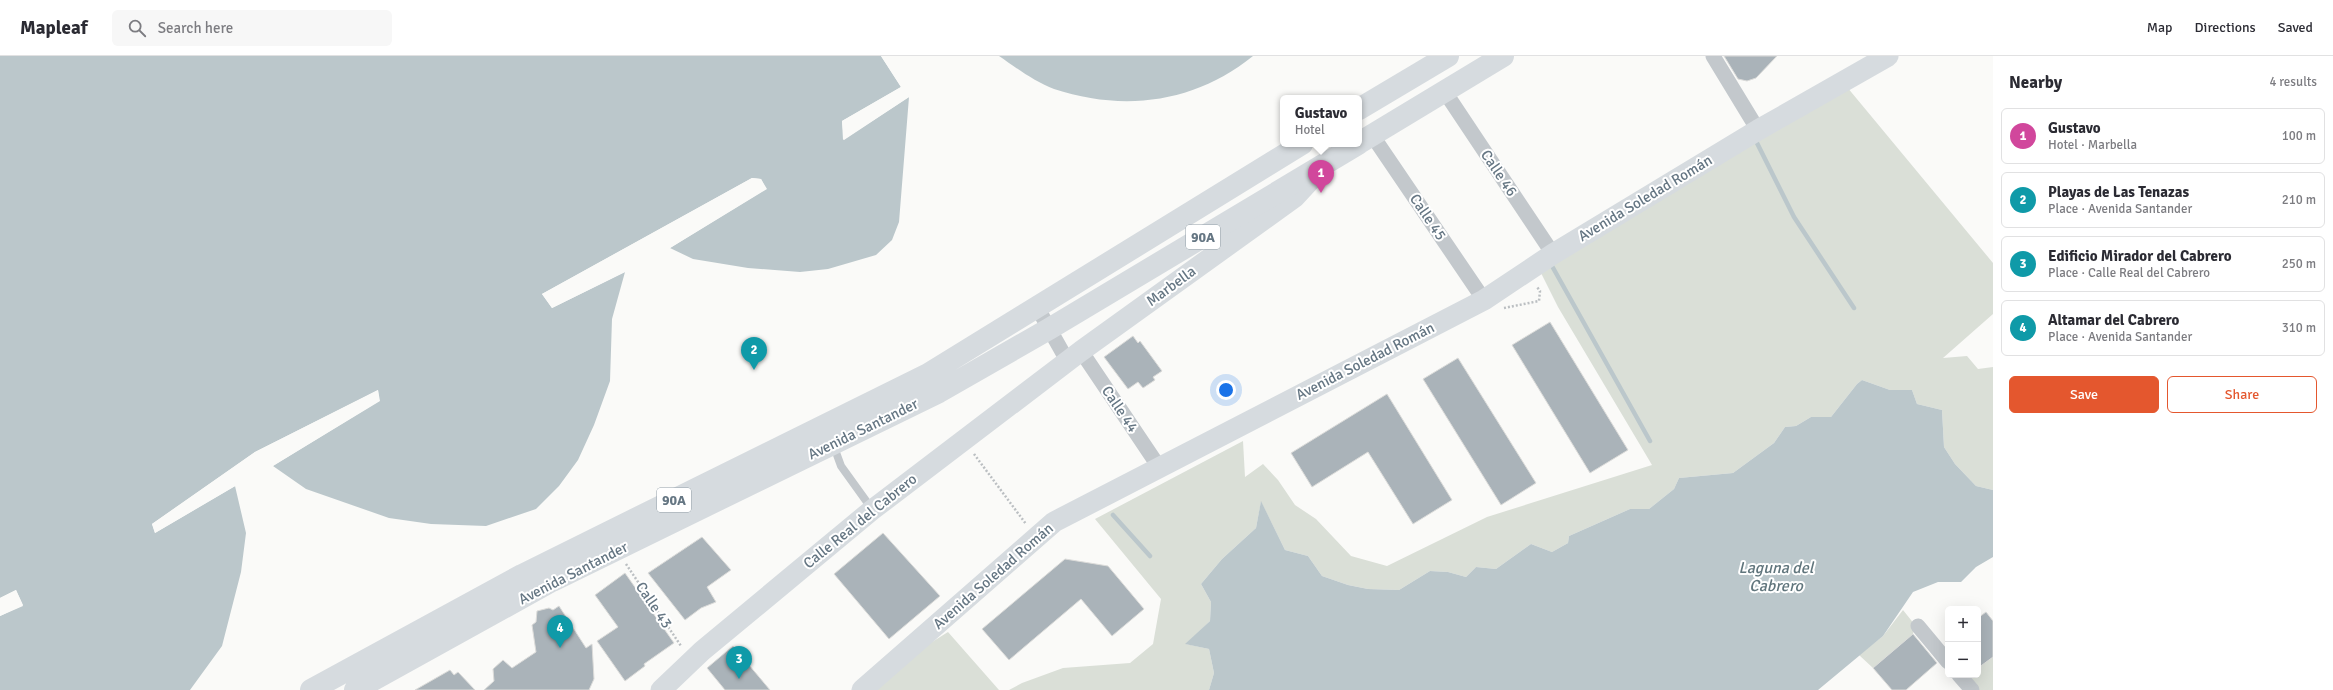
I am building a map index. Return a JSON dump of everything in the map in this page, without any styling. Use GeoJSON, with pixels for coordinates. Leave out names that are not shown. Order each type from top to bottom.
{"type":"FeatureCollection","features":[{"type":"Feature","properties":{"kind":"highway"},"geometry":{"type":"LineString","coordinates":[[1362,107],[1448,56]]}},
{"type":"Feature","properties":{"kind":"highway","name":"Avenida Santander"},"geometry":{"type":"LineString","coordinates":[[1363,141],[1503,56]]}},
{"type":"Feature","properties":{"kind":"highway","name":"Avenida Santander"},"geometry":{"type":"LineString","coordinates":[[311,690],[522,575],[928,374],[1297,147]]}},
{"type":"Feature","properties":{"kind":"highway","name":"Avenida Santander"},"geometry":{"type":"LineString","coordinates":[[355,690],[552,581],[939,392],[1049,329],[1353,147]]}},
{"type":"Feature","properties":{"kind":"street"},"geometry":{"type":"LineString","coordinates":[[1712,56],[1758,130]]}},
{"type":"Feature","properties":{"kind":"street","name":"Avenida Soledad Román"},"geometry":{"type":"LineString","coordinates":[[862,690],[1036,536],[1076,509],[1484,300],[1553,254],[1758,130],[1888,56]]}},
{"type":"Feature","properties":{"kind":"street","name":"Calle 46"},"geometry":{"type":"LineString","coordinates":[[1445,92],[1553,254]]}},
{"type":"Feature","properties":{"kind":"street","name":"Calle 45"},"geometry":{"type":"LineString","coordinates":[[1363,141],[1484,300]]}},
{"type":"Feature","properties":{"kind":"street","name":"Marbella"},"geometry":{"type":"LineString","coordinates":[[1074,356],[1295,197],[1327,163]]}},
{"type":"Feature","properties":{"kind":"street","name":"Calle 44"},"geometry":{"type":"LineString","coordinates":[[1037,307],[1049,329],[1074,356],[1159,467]]}},
{"type":"Feature","properties":{"kind":"street","name":"Calle Real del Cabrero"},"geometry":{"type":"LineString","coordinates":[[668,687],[692,660],[872,510],[1074,356]]}},
{"type":"Feature","properties":{"kind":"street"},"geometry":{"type":"LineString","coordinates":[[1918,626],[1945,658]]}},
{"type":"Feature","properties":{"kind":"street"},"geometry":{"type":"LineString","coordinates":[[1962,678],[1972,690]]}},
{"type":"Feature","properties":{"kind":"lane"},"geometry":{"type":"LineString","coordinates":[[832,444],[841,466],[872,510]]}},
{"type":"Feature","properties":{"kind":"path"},"geometry":{"type":"LineString","coordinates":[[963,440],[1036,536]]}},
{"type":"Feature","properties":{"kind":"path","name":"Calle 43"},"geometry":{"type":"LineString","coordinates":[[616,550],[692,660]]}},
{"type":"Feature","properties":{"kind":"shaded area"},"geometry":{"type":"Polygon","coordinates":[[[1847,87],[1993,263],[1993,314],[1943,358],[1967,356],[1978,369],[1993,367],[1993,490],[1976,486],[1955,464],[1944,447],[1942,410],[1917,404],[1912,390],[1890,390],[1862,380],[1857,384],[1831,417],[1811,417],[1796,426],[1785,427],[1774,443],[1733,473],[1679,478],[1674,489],[1649,509],[1630,509],[1569,536],[1568,543],[1552,552],[1531,544],[1496,569],[1476,567],[1466,577],[1448,572],[1430,571],[1399,590],[1368,589],[1348,585],[1322,576],[1308,556],[1285,550],[1261,502],[1256,528],[1222,559],[1201,584],[1211,602],[1210,621],[1186,644],[1209,649],[1214,673],[1209,690],[1009,690],[1022,683],[1063,668],[1130,663],[1153,644],[1161,599],[1095,519],[1243,441],[1245,477],[1263,464],[1278,480],[1295,505],[1316,519],[1351,556],[1387,566],[1487,517],[1652,465],[1558,307],[1540,271],[1847,87]]]}},
{"type":"Feature","properties":{"kind":"shaded area"},"geometry":{"type":"Polygon","coordinates":[[[1903,610],[1915,625],[1913,634],[1873,668],[1859,655],[1883,636],[1903,610]]]}},
{"type":"Feature","properties":{"kind":"shaded area"},"geometry":{"type":"Polygon","coordinates":[[[948,632],[999,690],[875,690],[924,647],[948,632]]]}},
{"type":"Feature","properties":{"kind":"shaded area"},"geometry":{"type":"Polygon","coordinates":[[[1993,657],[1993,690],[1978,690],[1971,678],[1981,678],[1981,666],[1993,657]]]}},
{"type":"Feature","properties":{"kind":"water"},"geometry":{"type":"Polygon","coordinates":[[[0,56],[881,56],[901,87],[842,121],[844,140],[909,97],[899,222],[892,240],[876,255],[828,269],[800,272],[748,268],[693,259],[670,248],[766,189],[761,179],[752,178],[542,294],[552,308],[625,272],[612,319],[610,381],[594,425],[578,460],[559,486],[536,509],[486,526],[431,524],[389,518],[306,489],[273,466],[379,401],[378,390],[255,452],[152,524],[155,533],[235,486],[246,533],[241,572],[222,646],[190,690],[0,690],[0,616],[23,605],[16,590],[0,598],[0,56]]]}},
{"type":"Feature","properties":{"kind":"water"},"geometry":{"type":"Polygon","coordinates":[[[999,56],[1253,56],[1231,72],[1207,84],[1183,93],[1158,99],[1132,101],[1106,100],[1080,96],[1054,89],[1032,78],[999,56]]]}},
{"type":"Feature","properties":{"kind":"water","name":"Laguna del Cabrero"},"geometry":{"type":"Polygon","coordinates":[[[1862,380],[1890,390],[1912,390],[1917,404],[1942,410],[1944,447],[1955,464],[1976,486],[1993,490],[1993,557],[1976,567],[1961,582],[1938,582],[1913,592],[1883,636],[1818,690],[1209,690],[1214,673],[1209,649],[1185,644],[1210,621],[1211,602],[1201,584],[1222,559],[1256,528],[1261,501],[1285,550],[1308,556],[1322,576],[1348,585],[1368,589],[1399,590],[1430,571],[1448,572],[1466,577],[1476,567],[1496,569],[1531,544],[1552,552],[1568,543],[1569,536],[1630,509],[1649,509],[1674,489],[1679,478],[1733,473],[1774,443],[1785,427],[1796,426],[1811,417],[1831,417],[1857,384],[1862,380]]]}},
{"type":"Feature","properties":{"kind":"pier"},"geometry":{"type":"Polygon","coordinates":[[[881,56],[883,56],[903,87],[844,122],[845,136],[908,95],[911,96],[911,99],[909,97],[843,140],[842,121],[901,87],[881,56]]]}},
{"type":"Feature","properties":{"kind":"pier"},"geometry":{"type":"Polygon","coordinates":[[[752,178],[761,179],[767,189],[669,249],[669,247],[764,188],[760,181],[753,180],[545,295],[552,306],[625,270],[627,271],[552,308],[542,294],[752,178]]]}},
{"type":"Feature","properties":{"kind":"pier"},"geometry":{"type":"Polygon","coordinates":[[[378,390],[380,401],[271,467],[272,464],[377,400],[376,393],[256,454],[154,525],[156,530],[234,484],[237,485],[155,533],[152,524],[255,452],[378,390]]]}},
{"type":"Feature","properties":{"kind":"pier"},"geometry":{"type":"Polygon","coordinates":[[[16,590],[23,606],[0,616],[0,614],[20,605],[15,593],[0,600],[0,598],[16,590]]]}},
{"type":"Feature","properties":{"kind":"building"},"geometry":{"type":"Polygon","coordinates":[[[1724,56],[1777,56],[1756,78],[1747,81],[1738,79],[1724,56]]]}},
{"type":"Feature","properties":{"kind":"building"},"geometry":{"type":"Polygon","coordinates":[[[1550,322],[1628,450],[1590,473],[1512,345],[1550,322]]]}},
{"type":"Feature","properties":{"kind":"building"},"geometry":{"type":"Polygon","coordinates":[[[1133,336],[1138,343],[1140,341],[1162,371],[1153,377],[1155,380],[1143,388],[1138,382],[1128,389],[1104,357],[1133,336]]]}},
{"type":"Feature","properties":{"kind":"building"},"geometry":{"type":"Polygon","coordinates":[[[1458,358],[1536,483],[1501,505],[1423,379],[1458,358]]]}},
{"type":"Feature","properties":{"kind":"building"},"geometry":{"type":"Polygon","coordinates":[[[1387,394],[1452,500],[1413,524],[1368,452],[1312,487],[1291,453],[1387,394]]]}},
{"type":"Feature","properties":{"kind":"building"},"geometry":{"type":"Polygon","coordinates":[[[883,533],[940,596],[889,639],[834,574],[883,533]]]}},
{"type":"Feature","properties":{"kind":"building"},"geometry":{"type":"Polygon","coordinates":[[[702,537],[731,570],[707,587],[716,602],[701,608],[685,620],[648,573],[702,537]]]}},
{"type":"Feature","properties":{"kind":"building"},"geometry":{"type":"Polygon","coordinates":[[[1065,559],[1108,566],[1144,609],[1112,636],[1081,599],[1009,660],[982,629],[1065,559]]]}},
{"type":"Feature","properties":{"kind":"building"},"geometry":{"type":"Polygon","coordinates":[[[625,573],[674,643],[644,664],[645,666],[625,681],[597,641],[618,627],[595,595],[625,573]]]}},
{"type":"Feature","properties":{"kind":"building"},"geometry":{"type":"Polygon","coordinates":[[[559,606],[586,648],[592,644],[594,679],[589,690],[484,690],[494,681],[493,669],[503,660],[512,668],[536,652],[532,625],[536,622],[537,611],[549,608],[553,610],[559,606]]]}},
{"type":"Feature","properties":{"kind":"building"},"geometry":{"type":"Polygon","coordinates":[[[1986,612],[1993,621],[1993,657],[1981,666],[1981,642],[1981,616],[1986,612]]]}},
{"type":"Feature","properties":{"kind":"building"},"geometry":{"type":"Polygon","coordinates":[[[1913,634],[1937,663],[1906,690],[1892,690],[1873,668],[1913,634]]]}},
{"type":"Feature","properties":{"kind":"building"},"geometry":{"type":"Polygon","coordinates":[[[733,646],[770,690],[725,690],[707,668],[733,646]]]}},
{"type":"Feature","properties":{"kind":"building"},"geometry":{"type":"Polygon","coordinates":[[[450,670],[454,675],[458,672],[475,690],[415,690],[450,670]]]}},
{"type":"Feature","properties":{"kind":"waterway"},"geometry":{"type":"LineString","coordinates":[[1755,139],[1794,217],[1854,308]]}},
{"type":"Feature","properties":{"kind":"waterway"},"geometry":{"type":"LineString","coordinates":[[1552,266],[1650,441]]}},
{"type":"Feature","properties":{"kind":"waterway"},"geometry":{"type":"LineString","coordinates":[[1113,515],[1150,556]]}},
{"type":"Feature","properties":{"kind":"place","name":"Gustavo"},"geometry":{"type":"Point","coordinates":[1321,193]}},
{"type":"Feature","properties":{"kind":"place","name":"Playas de Las Tenazas"},"geometry":{"type":"Point","coordinates":[754,370]}},
{"type":"Feature","properties":{"kind":"place","name":"Altamar del Cabrero"},"geometry":{"type":"Point","coordinates":[560,648]}},
{"type":"Feature","properties":{"kind":"place","name":"Edificio Mirador del Cabrero"},"geometry":{"type":"Point","coordinates":[739,679]}}]}
